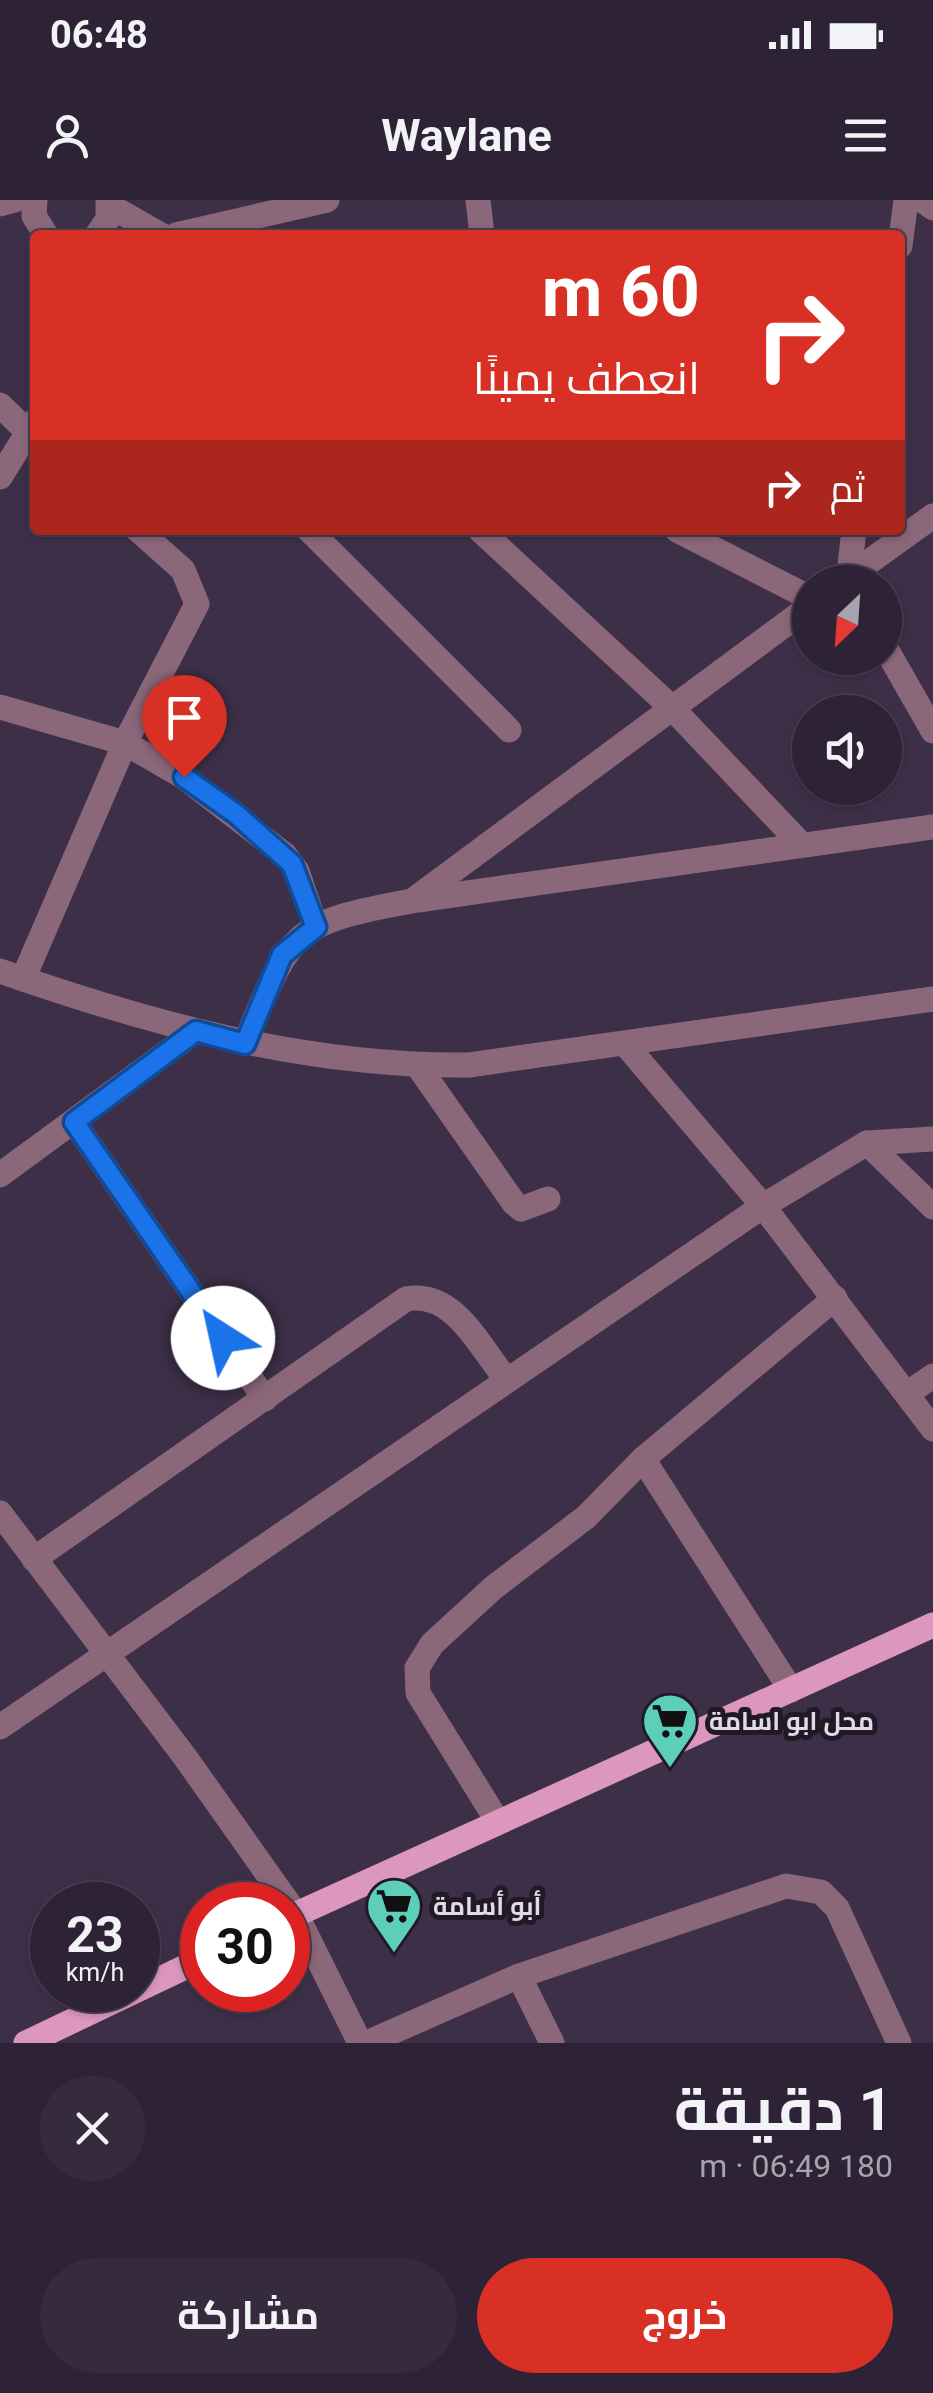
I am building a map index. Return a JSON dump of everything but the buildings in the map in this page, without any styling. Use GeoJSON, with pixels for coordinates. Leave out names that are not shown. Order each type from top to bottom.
{"type":"FeatureCollection","features":[{"type":"Feature","properties":{"kind":"main road"},"geometry":{"type":"LineString","coordinates":[[310,1908],[931,1630]]}},
{"type":"Feature","properties":{"kind":"main road"},"geometry":{"type":"LineString","coordinates":[[26,2043],[180,1970]]}},
{"type":"Feature","properties":{"kind":"street"},"geometry":{"type":"LineString","coordinates":[[34,200],[34,216],[43,230]]}},
{"type":"Feature","properties":{"kind":"street"},"geometry":{"type":"LineString","coordinates":[[198,230],[327,200]]}},
{"type":"Feature","properties":{"kind":"street"},"geometry":{"type":"LineString","coordinates":[[478,200],[481,230]]}},
{"type":"Feature","properties":{"kind":"street"},"geometry":{"type":"LineString","coordinates":[[902,230],[906,200]]}},
{"type":"Feature","properties":{"kind":"street"},"geometry":{"type":"LineString","coordinates":[[922,200],[933,208]]}},
{"type":"Feature","properties":{"kind":"street"},"geometry":{"type":"LineString","coordinates":[[101,230],[108,219],[109,203],[153,230]]}},
{"type":"Feature","properties":{"kind":"street"},"geometry":{"type":"LineString","coordinates":[[0,405],[30,429]]}},
{"type":"Feature","properties":{"kind":"street"},"geometry":{"type":"LineString","coordinates":[[0,477],[30,435]]}},
{"type":"Feature","properties":{"kind":"street"},"geometry":{"type":"LineString","coordinates":[[867,565],[933,516]]}},
{"type":"Feature","properties":{"kind":"street"},"geometry":{"type":"LineString","coordinates":[[144,535],[184,570],[197,604],[12,975],[126,1015],[245,1044],[418,1066],[469,1065],[626,1045],[933,1000]]}},
{"type":"Feature","properties":{"kind":"street"},"geometry":{"type":"LineString","coordinates":[[314,535],[510,730]]}},
{"type":"Feature","properties":{"kind":"street"},"geometry":{"type":"LineString","coordinates":[[485,535],[672,708],[801,844]]}},
{"type":"Feature","properties":{"kind":"street"},"geometry":{"type":"LineString","coordinates":[[687,535],[792,589]]}},
{"type":"Feature","properties":{"kind":"street"},"geometry":{"type":"LineString","coordinates":[[848,565],[853,535]]}},
{"type":"Feature","properties":{"kind":"street"},"geometry":{"type":"LineString","coordinates":[[412,901],[792,619]]}},
{"type":"Feature","properties":{"kind":"street"},"geometry":{"type":"LineString","coordinates":[[901,675],[933,731]]}},
{"type":"Feature","properties":{"kind":"street"},"geometry":{"type":"LineString","coordinates":[[0,706],[125,743],[184,777],[285,856],[297,872],[316,927]]}},
{"type":"Feature","properties":{"kind":"street"},"geometry":{"type":"LineString","coordinates":[[245,1044],[282,955],[316,927],[362,910],[933,827]]}},
{"type":"Feature","properties":{"kind":"street"},"geometry":{"type":"LineString","coordinates":[[0,1176],[196,1031]]}},
{"type":"Feature","properties":{"kind":"street"},"geometry":{"type":"LineString","coordinates":[[626,1045],[763,1206],[933,1429]]}},
{"type":"Feature","properties":{"kind":"street"},"geometry":{"type":"LineString","coordinates":[[418,1066],[514,1203],[521,1209],[548,1199]]}},
{"type":"Feature","properties":{"kind":"street"},"geometry":{"type":"LineString","coordinates":[[74,1122],[265,1400]]}},
{"type":"Feature","properties":{"kind":"street"},"geometry":{"type":"LineString","coordinates":[[0,1727],[763,1206],[867,1143],[933,1139]]}},
{"type":"Feature","properties":{"kind":"street"},"geometry":{"type":"LineString","coordinates":[[867,1143],[933,1208]]}},
{"type":"Feature","properties":{"kind":"street"},"geometry":{"type":"LineString","coordinates":[[34,1559],[392,1308],[425,1296],[444,1301],[506,1379]]}},
{"type":"Feature","properties":{"kind":"street"},"geometry":{"type":"LineString","coordinates":[[498,1822],[418,1693],[417,1668],[432,1644],[493,1588],[586,1517],[642,1459],[835,1298]]}},
{"type":"Feature","properties":{"kind":"street"},"geometry":{"type":"LineString","coordinates":[[908,1393],[933,1376]]}},
{"type":"Feature","properties":{"kind":"street"},"geometry":{"type":"LineString","coordinates":[[642,1459],[790,1690]]}},
{"type":"Feature","properties":{"kind":"street"},"geometry":{"type":"LineString","coordinates":[[0,1513],[185,1757],[269,1882]]}},
{"type":"Feature","properties":{"kind":"street"},"geometry":{"type":"LineString","coordinates":[[310,1948],[364,2043],[519,1976],[786,1886],[806,1888],[821,1892],[837,1908],[899,2043]]}},
{"type":"Feature","properties":{"kind":"street"},"geometry":{"type":"LineString","coordinates":[[519,1976],[552,2043]]}},
{"type":"Feature","properties":{"kind":"place","name":"محل ابو اسامة"},"geometry":{"type":"Point","coordinates":[670,1770]}},
{"type":"Feature","properties":{"kind":"place","name":"أبو أسامة"},"geometry":{"type":"Point","coordinates":[394,1955]}},
{"type":"Feature","properties":{"kind":"route"},"geometry":{"type":"LineString","coordinates":[[184,777],[285,856],[297,872],[316,927],[296,939],[282,955],[245,1044],[196,1031],[74,1122],[223,1338]]}}]}
